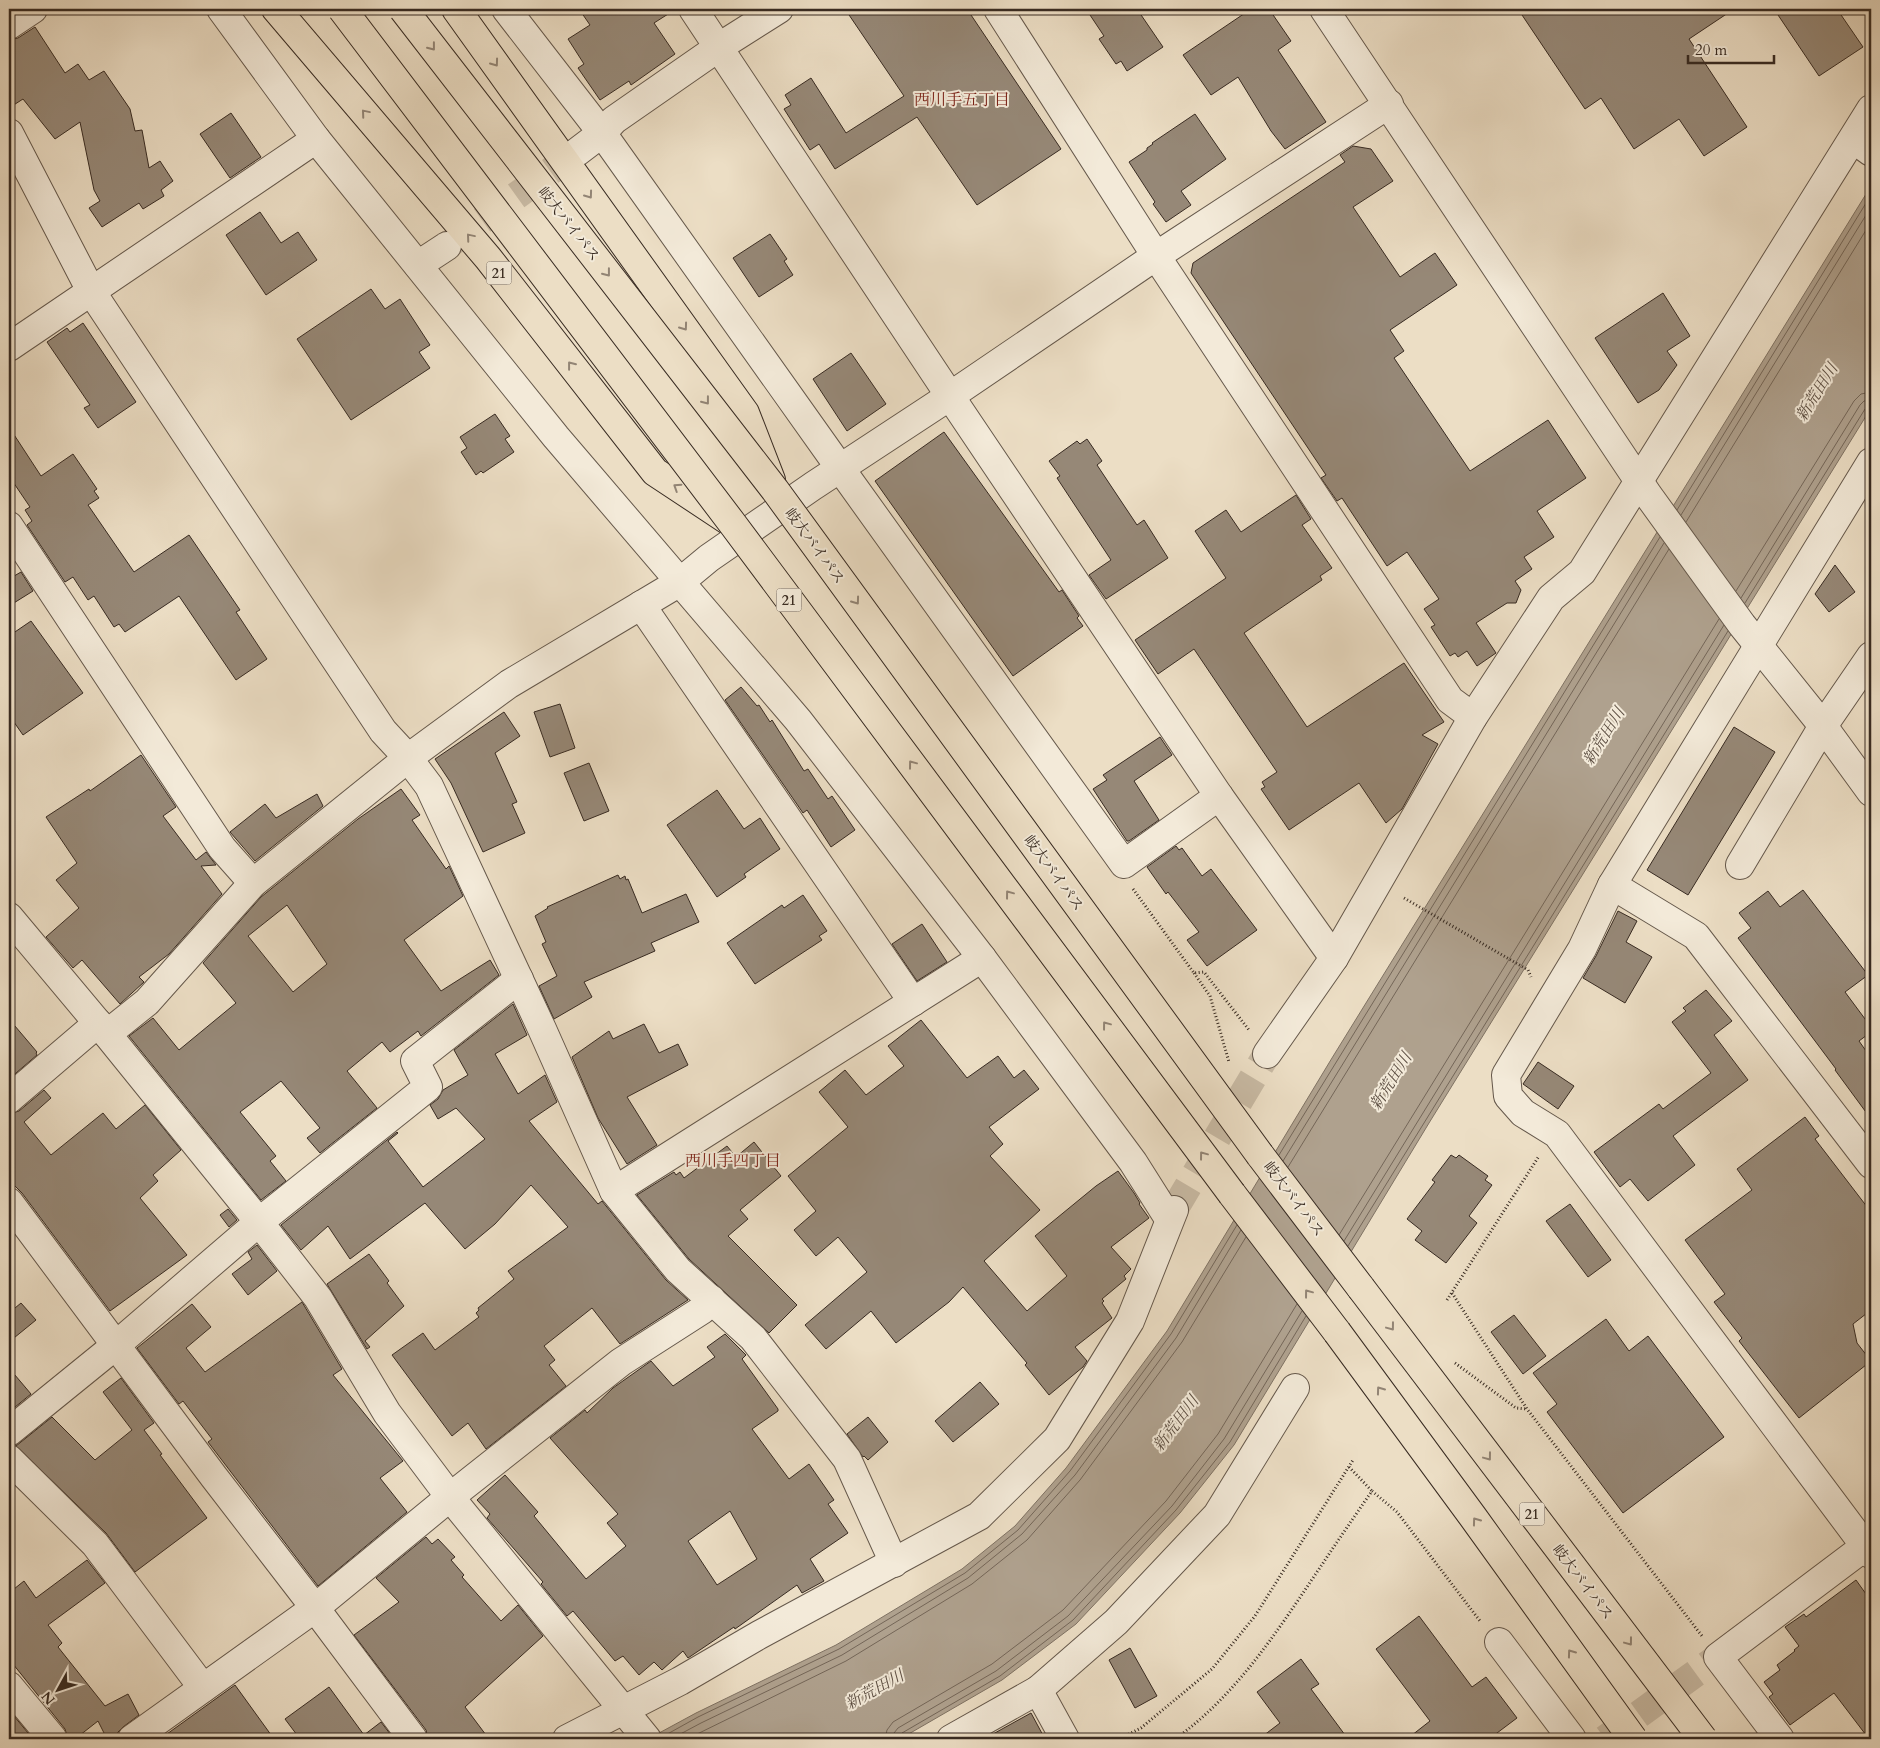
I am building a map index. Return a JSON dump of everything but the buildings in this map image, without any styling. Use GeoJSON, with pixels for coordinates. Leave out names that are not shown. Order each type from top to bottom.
{"type":"FeatureCollection","features":[{"type":"Feature","properties":{"kind":"highway","name":"21"},"geometry":{"type":"LineString","coordinates":[[276,9],[488,258],[655,472],[732,523]]}},
{"type":"Feature","properties":{"kind":"highway","name":"21"},"geometry":{"type":"LineString","coordinates":[[342,9],[732,523],[1343,1340],[1633,1739]]}},
{"type":"Feature","properties":{"kind":"highway","name":"岐大バイパス"},"geometry":{"type":"LineString","coordinates":[[403,9],[775,490],[1260,1155],[1702,1739]]}},
{"type":"Feature","properties":{"kind":"highway","name":"21"},"geometry":{"type":"LineString","coordinates":[[456,9],[745,413],[775,490]]}},
{"type":"Feature","properties":{"kind":"street"},"geometry":{"type":"LineString","coordinates":[[9,25],[33,9]]}},
{"type":"Feature","properties":{"kind":"street"},"geometry":{"type":"LineString","coordinates":[[221,9],[316,139],[556,437],[798,720],[982,958],[1171,1214],[1130,1321],[1057,1439],[979,1516],[759,1635],[680,1681],[566,1739]]}},
{"type":"Feature","properties":{"kind":"street"},"geometry":{"type":"LineString","coordinates":[[506,9],[602,133],[1124,864],[1218,796]]}},
{"type":"Feature","properties":{"kind":"street"},"geometry":{"type":"LineString","coordinates":[[693,9],[1218,796],[1334,958]]}},
{"type":"Feature","properties":{"kind":"street"},"geometry":{"type":"LineString","coordinates":[[576,152],[602,133],[614,120],[719,47],[779,9]]}},
{"type":"Feature","properties":{"kind":"street"},"geometry":{"type":"LineString","coordinates":[[998,9],[1156,256],[1450,700],[1473,717]]}},
{"type":"Feature","properties":{"kind":"street"},"geometry":{"type":"LineString","coordinates":[[1324,9],[1644,489],[1750,635],[1871,792]]}},
{"type":"Feature","properties":{"kind":"street"},"geometry":{"type":"LineString","coordinates":[[9,1098],[103,1028],[147,1002],[253,883],[408,758],[509,684],[680,582],[717,552],[840,468],[1156,256],[1389,104]]}},
{"type":"Feature","properties":{"kind":"street"},"geometry":{"type":"LineString","coordinates":[[1268,1052],[1334,958],[1473,717],[1551,598],[1582,572],[1644,489],[1862,145],[1871,109]]}},
{"type":"Feature","properties":{"kind":"street"},"geometry":{"type":"LineString","coordinates":[[9,132],[91,291],[382,732],[408,758],[428,786],[614,1191],[678,1270],[753,1338],[847,1460],[894,1563]]}},
{"type":"Feature","properties":{"kind":"street"},"geometry":{"type":"LineString","coordinates":[[9,347],[316,139]]}},
{"type":"Feature","properties":{"kind":"street"},"geometry":{"type":"LineString","coordinates":[[418,265],[446,246]]}},
{"type":"Feature","properties":{"kind":"street"},"geometry":{"type":"LineString","coordinates":[[1780,1739],[1718,1657],[1869,1548],[1557,1134],[1523,1113],[1508,1096],[1506,1075],[1582,950],[1612,885],[1750,635],[1871,462]]}},
{"type":"Feature","properties":{"kind":"street"},"geometry":{"type":"LineString","coordinates":[[9,526],[222,848],[253,883]]}},
{"type":"Feature","properties":{"kind":"street"},"geometry":{"type":"LineString","coordinates":[[641,605],[913,1002]]}},
{"type":"Feature","properties":{"kind":"street"},"geometry":{"type":"LineString","coordinates":[[1740,865],[1822,726],[1871,656]]}},
{"type":"Feature","properties":{"kind":"street"},"geometry":{"type":"LineString","coordinates":[[1612,885],[1696,936],[1871,1164]]}},
{"type":"Feature","properties":{"kind":"street"},"geometry":{"type":"LineString","coordinates":[[9,917],[103,1028],[318,1298],[387,1413],[450,1497],[644,1735]]}},
{"type":"Feature","properties":{"kind":"street"},"geometry":{"type":"LineString","coordinates":[[614,1191],[982,958]]}},
{"type":"Feature","properties":{"kind":"street"},"geometry":{"type":"LineString","coordinates":[[9,1432],[115,1346],[259,1222],[428,1087],[415,1061],[518,979]]}},
{"type":"Feature","properties":{"kind":"street"},"geometry":{"type":"LineString","coordinates":[[9,1202],[115,1346],[316,1608],[413,1739]]}},
{"type":"Feature","properties":{"kind":"street"},"geometry":{"type":"LineString","coordinates":[[132,1739],[316,1608],[450,1497],[620,1362],[702,1310],[711,1300]]}},
{"type":"Feature","properties":{"kind":"street"},"geometry":{"type":"LineString","coordinates":[[951,1739],[1038,1690],[1116,1622],[1217,1515],[1295,1388]]}},
{"type":"Feature","properties":{"kind":"street"},"geometry":{"type":"LineString","coordinates":[[9,1459],[95,1544],[203,1688]]}},
{"type":"Feature","properties":{"kind":"street"},"geometry":{"type":"LineString","coordinates":[[1499,1642],[1572,1739]]}},
{"type":"Feature","properties":{"kind":"street"},"geometry":{"type":"LineString","coordinates":[[9,1686],[53,1739]]}},
{"type":"Feature","properties":{"kind":"street"},"geometry":{"type":"LineString","coordinates":[[1038,1690],[1065,1739]]}},
{"type":"Feature","properties":{"kind":"path"},"geometry":{"type":"LineString","coordinates":[[1124,864],[1124,877],[1210,996],[1231,1071]]}},
{"type":"Feature","properties":{"kind":"path"},"geometry":{"type":"LineString","coordinates":[[1404,898],[1528,970]]}},
{"type":"Feature","properties":{"kind":"path"},"geometry":{"type":"LineString","coordinates":[[1194,973],[1204,972],[1268,1052]]}},
{"type":"Feature","properties":{"kind":"path"},"geometry":{"type":"LineString","coordinates":[[1447,1300],[1538,1158],[1557,1134]]}},
{"type":"Feature","properties":{"kind":"path"},"geometry":{"type":"LineString","coordinates":[[1452,1293],[1527,1409],[1718,1657]]}},
{"type":"Feature","properties":{"kind":"path"},"geometry":{"type":"LineString","coordinates":[[1455,1362],[1516,1408],[1527,1409]]}},
{"type":"Feature","properties":{"kind":"path"},"geometry":{"type":"LineString","coordinates":[[1119,1739],[1141,1728],[1212,1669],[1255,1616],[1353,1460]]}},
{"type":"Feature","properties":{"kind":"path"},"geometry":{"type":"LineString","coordinates":[[1349,1467],[1372,1491],[1397,1512],[1483,1626],[1499,1642]]}},
{"type":"Feature","properties":{"kind":"path"},"geometry":{"type":"LineString","coordinates":[[1175,1739],[1192,1727],[1239,1681],[1280,1626],[1372,1491]]}},
{"type":"Feature","properties":{"kind":"water","name":"新荒田川"},"geometry":{"type":"Polygon","coordinates":[[[1871,186],[1871,408],[1429,1123],[1234,1445],[1180,1513],[1076,1624],[1002,1680],[900,1739],[648,1739],[696,1713],[836,1645],[962,1569],[1015,1526],[1066,1468],[1167,1331],[1332,1058],[1871,186]]]}},
{"type":"Feature","properties":{"kind":"tunnel"},"geometry":{"type":"LineString","coordinates":[[448,245],[577,152]]}},
{"type":"Feature","properties":{"kind":"tunnel"},"geometry":{"type":"LineString","coordinates":[[1174,1210],[1267,1054]]}},
{"type":"Feature","properties":{"kind":"tunnel"},"geometry":{"type":"LineString","coordinates":[[1605,1739],[1718,1657]]}},
{"type":"Feature","properties":{"kind":"district","name":"西川手五丁目"},"geometry":{"type":"Point","coordinates":[962,99]}},
{"type":"Feature","properties":{"kind":"district","name":"西川手四丁目"},"geometry":{"type":"Point","coordinates":[733,1160]}}]}
